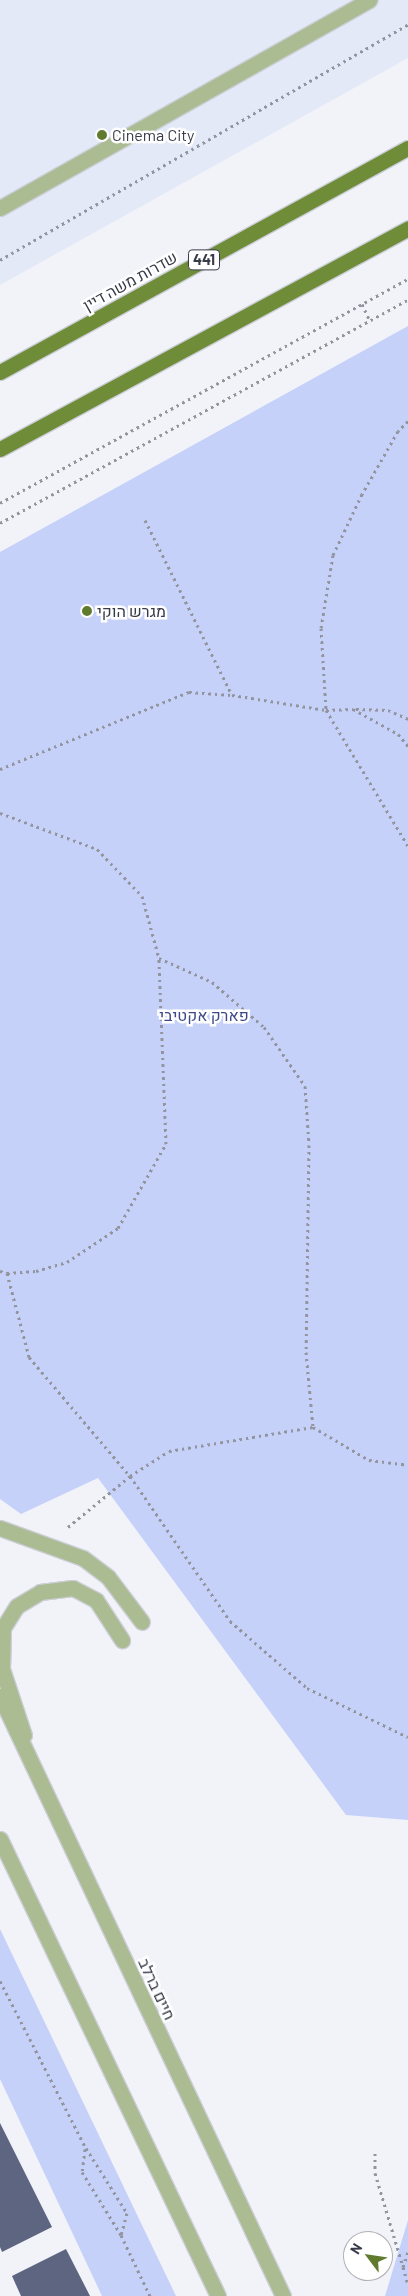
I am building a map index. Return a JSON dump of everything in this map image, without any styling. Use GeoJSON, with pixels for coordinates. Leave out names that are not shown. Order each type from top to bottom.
{"type":"FeatureCollection","features":[{"type":"Feature","properties":{"kind":"main road","name":"שדרות משה דיין"},"geometry":{"type":"LineString","coordinates":[[0,372],[408,148]]}},
{"type":"Feature","properties":{"kind":"main road"},"geometry":{"type":"LineString","coordinates":[[0,449],[408,228]]}},
{"type":"Feature","properties":{"kind":"street"},"geometry":{"type":"LineString","coordinates":[[0,208],[369,0]]}},
{"type":"Feature","properties":{"kind":"street"},"geometry":{"type":"LineString","coordinates":[[0,1528],[83,1558],[108,1577],[142,1622]]}},
{"type":"Feature","properties":{"kind":"street"},"geometry":{"type":"LineString","coordinates":[[38,1776],[2,1669],[3,1628],[17,1606],[40,1592],[73,1588],[96,1600],[122,1640]]}},
{"type":"Feature","properties":{"kind":"street","name":"חיים ברלב"},"geometry":{"type":"LineString","coordinates":[[0,1696],[283,2296]]}},
{"type":"Feature","properties":{"kind":"street"},"geometry":{"type":"LineString","coordinates":[[0,1838],[218,2296]]}},
{"type":"Feature","properties":{"kind":"path"},"geometry":{"type":"LineString","coordinates":[[0,260],[408,24]]}},
{"type":"Feature","properties":{"kind":"path"},"geometry":{"type":"LineString","coordinates":[[0,503],[408,279]]}},
{"type":"Feature","properties":{"kind":"path"},"geometry":{"type":"LineString","coordinates":[[0,523],[408,300]]}},
{"type":"Feature","properties":{"kind":"path"},"geometry":{"type":"LineString","coordinates":[[362,304],[370,320]]}},
{"type":"Feature","properties":{"kind":"path"},"geometry":{"type":"LineString","coordinates":[[408,422],[398,431],[362,494],[333,555],[320,628],[326,710],[408,846]]}},
{"type":"Feature","properties":{"kind":"path"},"geometry":{"type":"LineString","coordinates":[[145,520],[232,695]]}},
{"type":"Feature","properties":{"kind":"path"},"geometry":{"type":"LineString","coordinates":[[0,769],[189,692],[232,695],[326,710],[388,710],[408,720]]}},
{"type":"Feature","properties":{"kind":"path"},"geometry":{"type":"LineString","coordinates":[[353,709],[398,734],[408,746]]}},
{"type":"Feature","properties":{"kind":"path"},"geometry":{"type":"LineString","coordinates":[[0,813],[96,849],[142,896],[159,958],[166,1144],[118,1228],[67,1262],[36,1271],[7,1273],[0,1271]]}},
{"type":"Feature","properties":{"kind":"path"},"geometry":{"type":"LineString","coordinates":[[159,958],[212,982],[264,1027],[305,1086],[309,1145],[306,1352],[313,1427]]}},
{"type":"Feature","properties":{"kind":"path"},"geometry":{"type":"LineString","coordinates":[[7,1273],[29,1358],[130,1476],[230,1621],[307,1688],[408,1738]]}},
{"type":"Feature","properties":{"kind":"path"},"geometry":{"type":"LineString","coordinates":[[48,1545],[109,1491],[169,1452],[313,1427],[369,1460],[408,1465]]}},
{"type":"Feature","properties":{"kind":"path"},"geometry":{"type":"LineString","coordinates":[[0,1981],[86,2148],[126,2213],[121,2235]]}},
{"type":"Feature","properties":{"kind":"path"},"geometry":{"type":"LineString","coordinates":[[86,2148],[82,2172],[121,2235],[150,2296]]}},
{"type":"Feature","properties":{"kind":"path"},"geometry":{"type":"LineString","coordinates":[[376,2153],[375,2173],[408,2284]]}},
{"type":"Feature","properties":{"kind":"path"},"geometry":{"type":"LineString","coordinates":[[403,2267],[408,2252]]}},
{"type":"Feature","properties":{"kind":"shaded area","name":"Cinema City"},"geometry":{"type":"Polygon","coordinates":[[[0,0],[408,0],[408,58],[0,285],[0,0]]]}},
{"type":"Feature","properties":{"kind":"green space","name":"פארק אקטיבי"},"geometry":{"type":"Polygon","coordinates":[[[408,326],[408,1820],[346,1815],[98,1478],[21,1514],[0,1499],[0,552],[408,326]]]}},
{"type":"Feature","properties":{"kind":"green space"},"geometry":{"type":"Polygon","coordinates":[[[0,1929],[176,2296],[102,2296],[0,2079],[0,1929]]]}},
{"type":"Feature","properties":{"kind":"green space"},"geometry":{"type":"Polygon","coordinates":[[[408,2220],[408,2296],[385,2296],[390,2281],[393,2281],[393,2270],[408,2220]]]}},
{"type":"Feature","properties":{"kind":"building"},"geometry":{"type":"Polygon","coordinates":[[[0,2123],[52,2227],[2,2252],[0,2247],[0,2123]]]}},
{"type":"Feature","properties":{"kind":"building"},"geometry":{"type":"Polygon","coordinates":[[[66,2249],[90,2296],[21,2296],[12,2276],[66,2249]]]}},
{"type":"Feature","properties":{"kind":"place","name":"Cinema City"},"geometry":{"type":"Point","coordinates":[102,135]}},
{"type":"Feature","properties":{"kind":"place","name":"מגרש הוקי"},"geometry":{"type":"Point","coordinates":[87,611]}}]}
